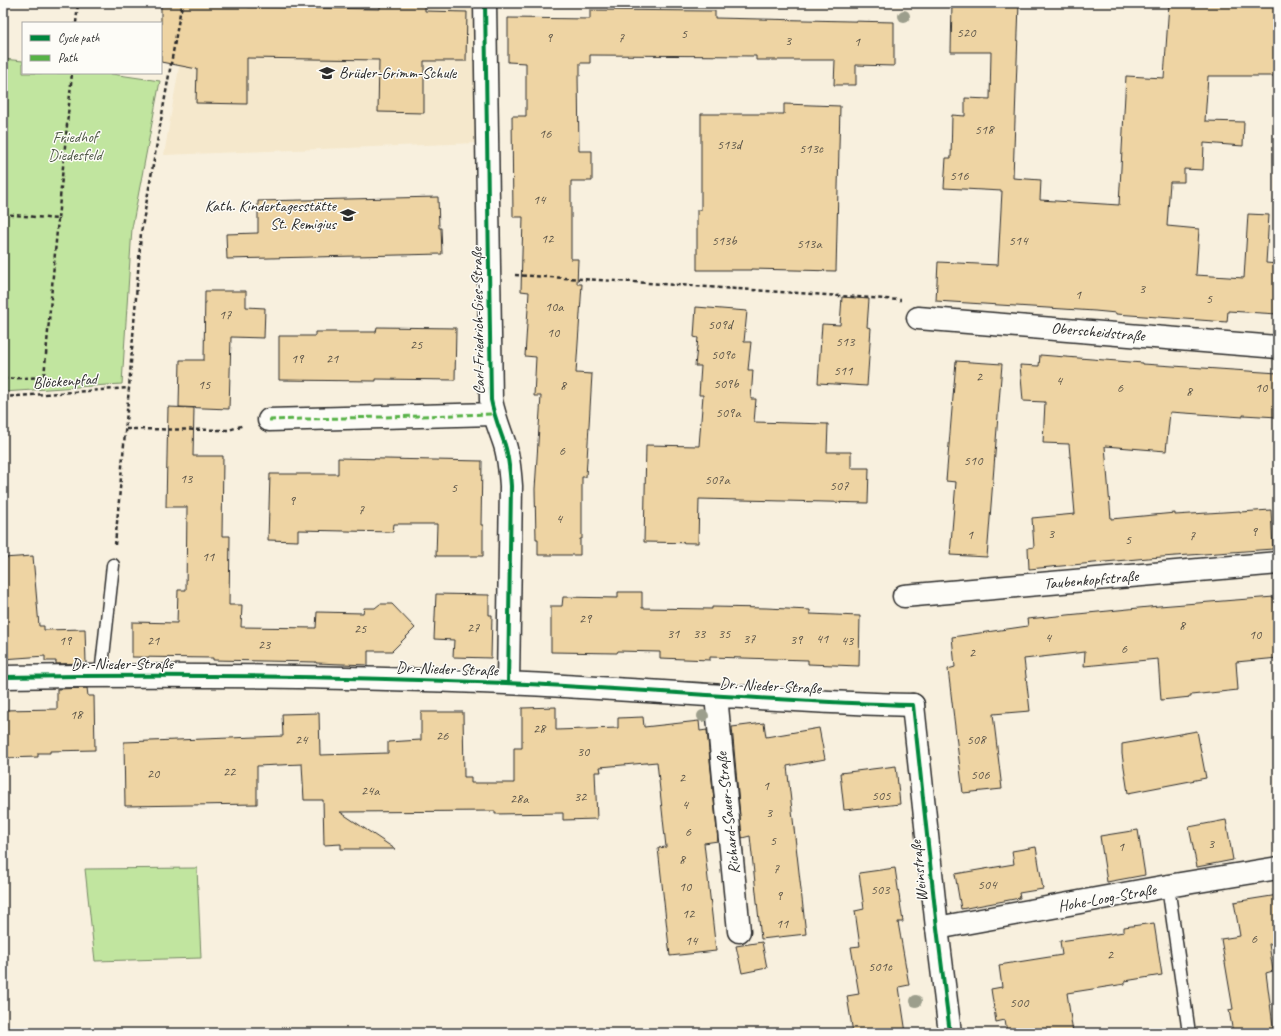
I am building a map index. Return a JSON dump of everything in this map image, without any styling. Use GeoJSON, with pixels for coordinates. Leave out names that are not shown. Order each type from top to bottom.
{"type":"FeatureCollection","features":[{"type":"Feature","properties":{"kind":"street","name":"Carl-Friedrich-Gies-Straße"},"geometry":{"type":"LineString","coordinates":[[485,3],[491,400],[494,414],[505,446],[509,464],[511,486],[508,683]]}},
{"type":"Feature","properties":{"kind":"street","name":"Oberscheidstraße"},"geometry":{"type":"LineString","coordinates":[[918,318],[1278,347]]}},
{"type":"Feature","properties":{"kind":"street","name":"Carl-Friedrich-Gies-Straße"},"geometry":{"type":"LineString","coordinates":[[269,420],[494,414]]}},
{"type":"Feature","properties":{"kind":"street","name":"Taubenkopfstraße"},"geometry":{"type":"LineString","coordinates":[[904,596],[1278,564]]}},
{"type":"Feature","properties":{"kind":"street","name":"Dr.-Nieder-Straße"},"geometry":{"type":"LineString","coordinates":[[3,677],[101,675],[371,679],[508,683],[716,696],[913,705]]}},
{"type":"Feature","properties":{"kind":"street","name":"Richard-Sauer-Straße"},"geometry":{"type":"LineString","coordinates":[[716,696],[740,931]]}},
{"type":"Feature","properties":{"kind":"street","name":"Weinstraße"},"geometry":{"type":"LineString","coordinates":[[913,705],[950,1033]]}},
{"type":"Feature","properties":{"kind":"street","name":"Hohe-Loog-Straße"},"geometry":{"type":"LineString","coordinates":[[937,928],[1168,886],[1278,868]]}},
{"type":"Feature","properties":{"kind":"lane","name":"Dr.-Nieder-Straße"},"geometry":{"type":"LineString","coordinates":[[101,675],[113,565]]}},
{"type":"Feature","properties":{"kind":"lane"},"geometry":{"type":"LineString","coordinates":[[1168,886],[1189,1033]]}},
{"type":"Feature","properties":{"kind":"path"},"geometry":{"type":"LineString","coordinates":[[76,22],[78,3]]}},
{"type":"Feature","properties":{"kind":"path"},"geometry":{"type":"LineString","coordinates":[[113,565],[130,388],[141,233],[183,3]]}},
{"type":"Feature","properties":{"kind":"path"},"geometry":{"type":"LineString","coordinates":[[3,379],[44,377],[72,74]]}},
{"type":"Feature","properties":{"kind":"path"},"geometry":{"type":"LineString","coordinates":[[3,214],[58,219]]}},
{"type":"Feature","properties":{"kind":"path"},"geometry":{"type":"LineString","coordinates":[[489,274],[906,300]]}},
{"type":"Feature","properties":{"kind":"path"},"geometry":{"type":"LineString","coordinates":[[126,429],[229,430],[258,420],[269,420]]}},
{"type":"Feature","properties":{"kind":"shaded area","name":"Brüder-Grimm-Schule"},"geometry":{"type":"Polygon","coordinates":[[[190,3],[476,3],[477,143],[164,155],[190,3]]]}},
{"type":"Feature","properties":{"kind":"green space","name":"Friedhof Diedesfeld"},"geometry":{"type":"Polygon","coordinates":[[[3,59],[22,61],[22,74],[112,74],[160,81],[132,228],[122,384],[3,392],[3,59]]]}},
{"type":"Feature","properties":{"kind":"green space"},"geometry":{"type":"Polygon","coordinates":[[[197,868],[201,958],[95,961],[85,869],[197,868]]]}},
{"type":"Feature","properties":{"kind":"building"},"geometry":{"type":"Polygon","coordinates":[[[161,3],[248,3],[248,7],[380,9],[380,3],[425,3],[425,11],[467,12],[466,61],[424,61],[424,113],[378,112],[379,60],[247,58],[247,104],[196,103],[197,69],[162,62],[161,3]]]}},
{"type":"Feature","properties":{"kind":"building"},"geometry":{"type":"Polygon","coordinates":[[[952,3],[1019,3],[1013,178],[1041,180],[1040,200],[1119,205],[1126,76],[1164,78],[1169,3],[1278,3],[1278,76],[1208,76],[1205,121],[1244,122],[1243,146],[1204,143],[1203,170],[1184,169],[1184,182],[1170,182],[1167,226],[1199,229],[1196,275],[1244,278],[1248,214],[1269,215],[1266,263],[1278,264],[1278,314],[1228,311],[1227,322],[1116,314],[1095,311],[936,301],[938,262],[998,265],[1002,191],[944,188],[946,158],[951,158],[952,115],[965,116],[965,98],[990,99],[991,52],[951,52],[952,3]]]}},
{"type":"Feature","properties":{"kind":"building"},"geometry":{"type":"Polygon","coordinates":[[[590,10],[715,11],[715,18],[894,22],[894,66],[856,65],[856,85],[834,85],[835,60],[756,60],[756,56],[590,55],[590,63],[580,63],[580,76],[578,75],[579,151],[592,151],[592,181],[571,181],[571,259],[578,259],[577,284],[582,284],[576,373],[592,374],[586,477],[582,477],[582,539],[580,539],[580,555],[538,555],[538,539],[536,539],[535,489],[541,396],[534,396],[536,357],[525,356],[529,292],[521,291],[523,217],[513,217],[512,116],[526,116],[526,63],[508,62],[508,18],[590,19],[590,10]]]}},
{"type":"Feature","properties":{"kind":"building"},"geometry":{"type":"Polygon","coordinates":[[[784,104],[840,106],[836,271],[751,269],[697,270],[697,210],[701,210],[701,114],[784,114],[784,104]]]}},
{"type":"Feature","properties":{"kind":"building","name":"Kath. Kindertagesstätte St. Remigius"},"geometry":{"type":"Polygon","coordinates":[[[438,197],[442,254],[227,259],[226,234],[258,233],[258,201],[438,197]]]}},
{"type":"Feature","properties":{"kind":"building"},"geometry":{"type":"Polygon","coordinates":[[[205,291],[246,291],[246,307],[265,308],[264,338],[231,337],[229,409],[179,407],[180,360],[204,360],[205,291]]]}},
{"type":"Feature","properties":{"kind":"building"},"geometry":{"type":"Polygon","coordinates":[[[842,297],[869,299],[867,327],[871,328],[867,386],[818,383],[822,324],[840,325],[842,297]]]}},
{"type":"Feature","properties":{"kind":"building"},"geometry":{"type":"Polygon","coordinates":[[[696,307],[747,311],[744,342],[751,342],[748,370],[753,370],[751,399],[756,399],[754,422],[828,424],[827,452],[851,452],[851,468],[869,468],[868,503],[699,499],[698,543],[644,542],[646,445],[699,446],[703,395],[699,395],[701,366],[695,366],[698,338],[694,337],[696,307]]]}},
{"type":"Feature","properties":{"kind":"building"},"geometry":{"type":"Polygon","coordinates":[[[377,327],[456,328],[455,380],[279,380],[279,336],[315,336],[315,332],[376,332],[377,327]]]}},
{"type":"Feature","properties":{"kind":"building"},"geometry":{"type":"Polygon","coordinates":[[[1040,355],[1143,364],[1278,373],[1278,417],[1243,415],[1243,417],[1170,412],[1166,451],[1105,446],[1111,519],[1175,513],[1175,515],[1271,510],[1273,549],[1148,558],[1029,569],[1028,548],[1034,547],[1032,518],[1075,514],[1069,444],[1043,443],[1045,402],[1023,401],[1020,365],[1039,366],[1040,355]]]}},
{"type":"Feature","properties":{"kind":"building"},"geometry":{"type":"Polygon","coordinates":[[[956,361],[1002,364],[987,557],[950,555],[956,482],[946,481],[956,361]]]}},
{"type":"Feature","properties":{"kind":"building"},"geometry":{"type":"Polygon","coordinates":[[[168,407],[194,408],[193,456],[223,456],[222,536],[230,536],[229,605],[242,605],[241,627],[316,628],[317,612],[363,613],[364,608],[375,608],[380,604],[392,604],[415,628],[392,651],[368,651],[368,665],[316,662],[213,660],[213,658],[132,657],[132,622],[177,623],[178,590],[186,590],[187,507],[166,507],[168,407]]]}},
{"type":"Feature","properties":{"kind":"building"},"geometry":{"type":"Polygon","coordinates":[[[338,458],[482,461],[481,525],[483,525],[483,556],[436,556],[437,524],[394,524],[393,532],[298,530],[298,541],[268,540],[270,474],[338,474],[338,458]]]}},
{"type":"Feature","properties":{"kind":"building"},"geometry":{"type":"Polygon","coordinates":[[[33,556],[39,626],[44,626],[44,630],[85,629],[86,663],[56,664],[56,661],[45,661],[45,656],[3,659],[3,558],[33,556]]]}},
{"type":"Feature","properties":{"kind":"building"},"geometry":{"type":"Polygon","coordinates":[[[618,592],[642,592],[642,608],[766,608],[810,610],[810,614],[860,616],[859,666],[808,664],[808,660],[710,657],[710,660],[660,658],[660,652],[551,652],[551,606],[562,606],[563,597],[618,598],[618,592]]]}},
{"type":"Feature","properties":{"kind":"building"},"geometry":{"type":"Polygon","coordinates":[[[436,594],[489,595],[489,615],[492,615],[491,658],[453,657],[454,640],[434,639],[436,594]]]}},
{"type":"Feature","properties":{"kind":"building"},"geometry":{"type":"Polygon","coordinates":[[[1274,597],[1278,627],[1278,658],[1236,662],[1238,690],[1161,700],[1158,659],[1084,666],[1085,652],[1024,659],[1030,711],[993,714],[1002,789],[963,793],[948,669],[955,667],[952,637],[1028,626],[1027,619],[1159,606],[1274,597]]]}},
{"type":"Feature","properties":{"kind":"building"},"geometry":{"type":"Polygon","coordinates":[[[87,688],[88,696],[94,696],[95,750],[50,751],[50,753],[38,753],[38,757],[3,758],[3,710],[57,709],[57,689],[87,688]]]}},
{"type":"Feature","properties":{"kind":"building"},"geometry":{"type":"Polygon","coordinates":[[[556,707],[556,730],[618,728],[618,718],[643,717],[644,727],[699,721],[700,731],[707,730],[718,841],[704,843],[716,951],[670,956],[658,848],[666,847],[657,762],[600,767],[601,772],[595,772],[597,819],[563,820],[563,813],[495,814],[495,811],[340,812],[395,849],[341,849],[341,844],[324,845],[323,800],[304,800],[302,764],[257,766],[257,804],[125,806],[124,742],[283,736],[282,714],[319,713],[320,755],[388,753],[388,742],[421,740],[421,712],[463,712],[464,777],[471,777],[471,783],[514,783],[514,748],[522,748],[522,708],[556,707]]]}},
{"type":"Feature","properties":{"kind":"building"},"geometry":{"type":"Polygon","coordinates":[[[764,723],[766,737],[819,728],[825,759],[787,766],[806,934],[761,939],[750,836],[742,838],[732,727],[764,723]]]}},
{"type":"Feature","properties":{"kind":"building"},"geometry":{"type":"Polygon","coordinates":[[[1197,731],[1206,778],[1128,793],[1122,754],[1122,744],[1197,731]]]}},
{"type":"Feature","properties":{"kind":"building"},"geometry":{"type":"Polygon","coordinates":[[[896,766],[900,804],[844,810],[840,773],[896,766]]]}},
{"type":"Feature","properties":{"kind":"building"},"geometry":{"type":"Polygon","coordinates":[[[1226,820],[1233,860],[1197,867],[1189,827],[1226,820]]]}},
{"type":"Feature","properties":{"kind":"building"},"geometry":{"type":"Polygon","coordinates":[[[1138,830],[1145,875],[1107,882],[1100,836],[1138,830]]]}},
{"type":"Feature","properties":{"kind":"building"},"geometry":{"type":"Polygon","coordinates":[[[1036,847],[1043,889],[1019,893],[1020,898],[961,909],[955,874],[1014,864],[1012,851],[1036,847]]]}},
{"type":"Feature","properties":{"kind":"building"},"geometry":{"type":"Polygon","coordinates":[[[895,868],[903,922],[898,922],[909,985],[899,987],[906,1033],[853,1033],[847,996],[859,994],[851,947],[860,946],[855,911],[864,909],[859,873],[895,868]]]}},
{"type":"Feature","properties":{"kind":"building"},"geometry":{"type":"Polygon","coordinates":[[[1278,895],[1278,943],[1269,944],[1273,971],[1266,973],[1274,1033],[1233,1033],[1229,1010],[1233,1009],[1221,939],[1240,936],[1234,902],[1278,895]]]}},
{"type":"Feature","properties":{"kind":"building"},"geometry":{"type":"Polygon","coordinates":[[[1154,923],[1162,975],[1125,981],[1125,984],[1067,993],[1073,1033],[1007,1033],[1005,1020],[996,1022],[991,989],[1002,987],[999,965],[1062,955],[1060,941],[1124,932],[1124,927],[1154,923]]]}},
{"type":"Feature","properties":{"kind":"building"},"geometry":{"type":"Polygon","coordinates":[[[762,942],[767,968],[742,973],[736,946],[762,942]]]}},
{"type":"Feature","properties":{"kind":"marked path"},"geometry":{"type":"LineString","coordinates":[[269,420],[494,414]]}},
{"type":"Feature","properties":{"kind":"cycle path"},"geometry":{"type":"LineString","coordinates":[[485,3],[491,400],[506,450],[511,486],[508,683]]}},
{"type":"Feature","properties":{"kind":"cycle path"},"geometry":{"type":"LineString","coordinates":[[3,677],[255,676],[381,679],[506,683],[811,701],[913,705],[950,1033]]}},
{"type":"Feature","properties":{"kind":"place","name":"Brüder-Grimm-Schule"},"geometry":{"type":"Point","coordinates":[327,73]}},
{"type":"Feature","properties":{"kind":"place","name":"Kath. Kindertagesstätte St. Remigius"},"geometry":{"type":"Point","coordinates":[348,215]}}]}
